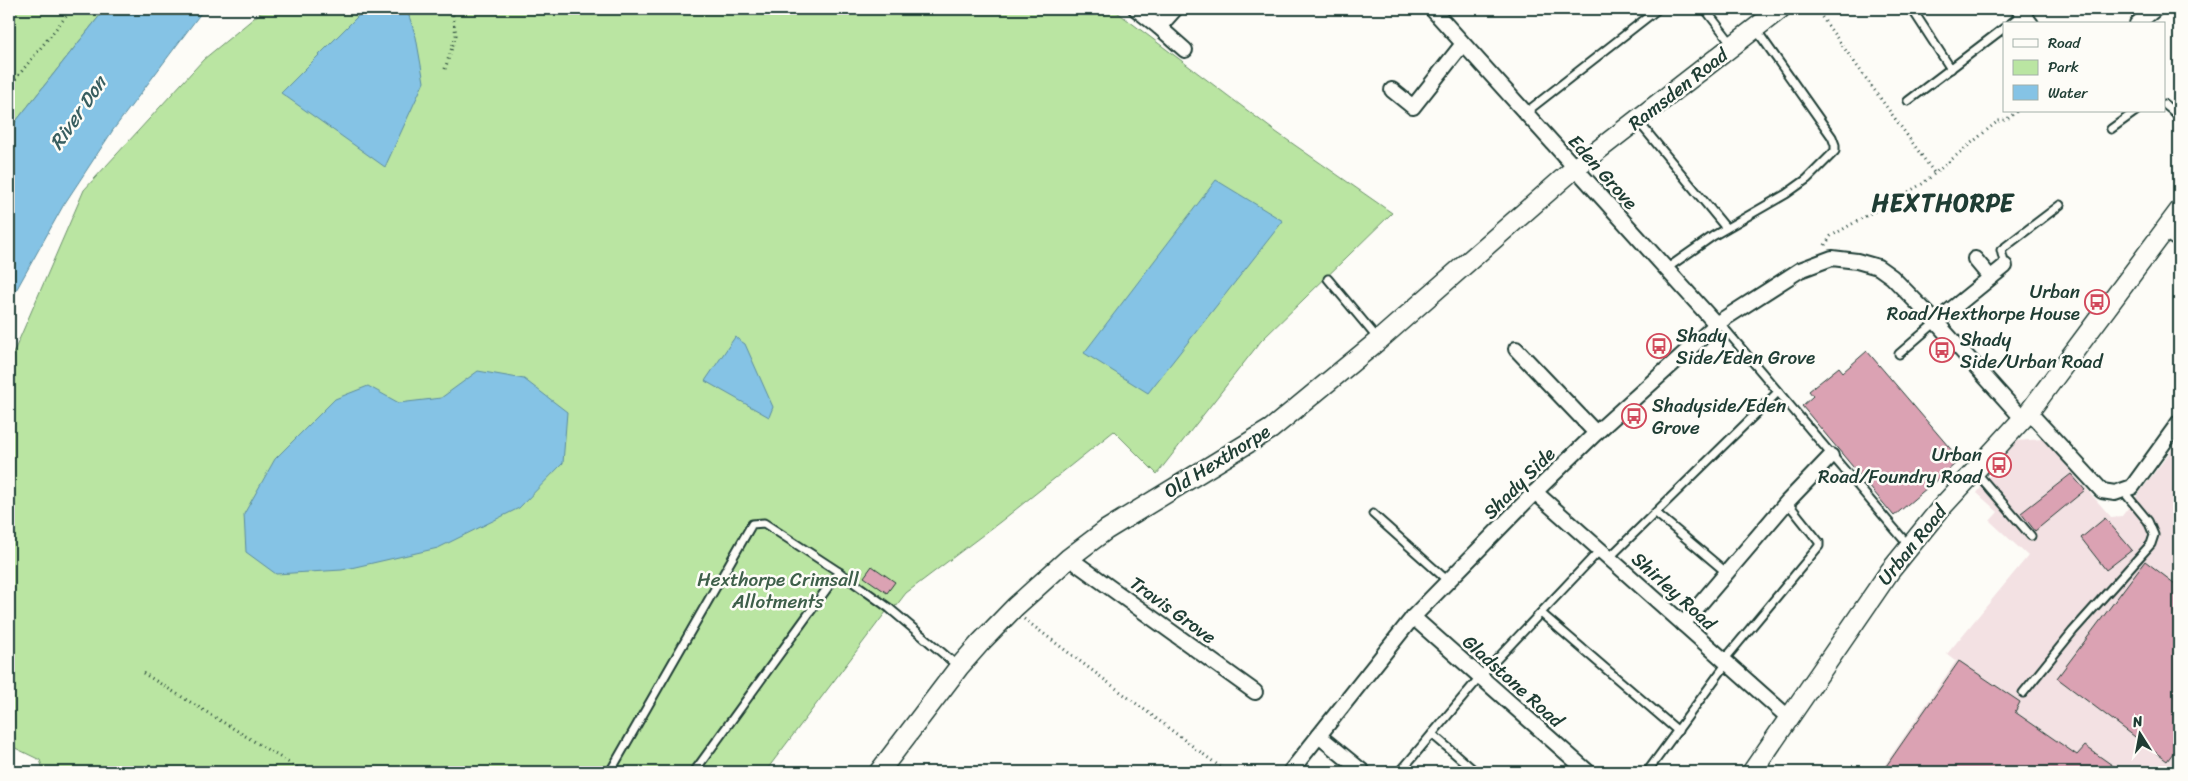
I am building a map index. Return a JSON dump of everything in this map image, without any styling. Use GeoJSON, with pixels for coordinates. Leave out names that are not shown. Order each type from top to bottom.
{"type":"FeatureCollection","features":[{"type":"Feature","properties":{"kind":"street"},"geometry":{"type":"LineString","coordinates":[[1136,9],[1185,50]]}},
{"type":"Feature","properties":{"kind":"street"},"geometry":{"type":"LineString","coordinates":[[1159,28],[1175,9]]}},
{"type":"Feature","properties":{"kind":"street","name":"Eden Grove"},"geometry":{"type":"LineString","coordinates":[[1432,9],[1462,45],[1717,323]]}},
{"type":"Feature","properties":{"kind":"street","name":"Ramsden Road"},"geometry":{"type":"LineString","coordinates":[[1575,168],[1780,9]]}},
{"type":"Feature","properties":{"kind":"street"},"geometry":{"type":"LineString","coordinates":[[2139,22],[2155,9]]}},
{"type":"Feature","properties":{"kind":"street"},"geometry":{"type":"LineString","coordinates":[[1392,90],[1413,107],[1462,45]]}},
{"type":"Feature","properties":{"kind":"street","name":"Old Hexthorpe"},"geometry":{"type":"LineString","coordinates":[[883,771],[959,667],[1012,610],[1069,558],[1122,520],[1271,429],[1379,340],[1575,168]]}},
{"type":"Feature","properties":{"kind":"street","name":"Urban Road"},"geometry":{"type":"LineString","coordinates":[[1752,772],[1860,613],[1910,547],[1974,470],[2025,415],[2172,236],[2179,211]]}},
{"type":"Feature","properties":{"kind":"street","name":"Shady Side"},"geometry":{"type":"LineString","coordinates":[[1290,772],[1413,617],[1535,492],[1596,433],[1717,323],[1815,263],[1832,258],[1857,260],[1878,267],[1892,277],[2025,415],[2102,491],[2124,492]]}},
{"type":"Feature","properties":{"kind":"street"},"geometry":{"type":"LineString","coordinates":[[1975,259],[1990,277]]}},
{"type":"Feature","properties":{"kind":"street"},"geometry":{"type":"LineString","coordinates":[[1936,322],[2005,266]]}},
{"type":"Feature","properties":{"kind":"street"},"geometry":{"type":"LineString","coordinates":[[1516,349],[1596,433]]}},
{"type":"Feature","properties":{"kind":"street"},"geometry":{"type":"LineString","coordinates":[[2124,492],[2132,487],[2179,422]]}},
{"type":"Feature","properties":{"kind":"street"},"geometry":{"type":"LineString","coordinates":[[1683,624],[1787,502],[1831,456]]}},
{"type":"Feature","properties":{"kind":"street","name":"Shirley Road"},"geometry":{"type":"LineString","coordinates":[[1535,492],[1790,718]]}},
{"type":"Feature","properties":{"kind":"street","name":"Travis Grove"},"geometry":{"type":"LineString","coordinates":[[1069,558],[1255,692]]}},
{"type":"Feature","properties":{"kind":"street","name":"Gladstone Road"},"geometry":{"type":"LineString","coordinates":[[1413,617],[1588,772]]}},
{"type":"Feature","properties":{"kind":"street"},"geometry":{"type":"LineString","coordinates":[[1319,736],[1363,772]]}},
{"type":"Feature","properties":{"kind":"lane"},"geometry":{"type":"LineString","coordinates":[[1525,113],[1658,9]]}},
{"type":"Feature","properties":{"kind":"lane"},"geometry":{"type":"LineString","coordinates":[[1705,9],[1733,46]]}},
{"type":"Feature","properties":{"kind":"lane"},"geometry":{"type":"LineString","coordinates":[[1912,9],[1951,69]]}},
{"type":"Feature","properties":{"kind":"lane"},"geometry":{"type":"LineString","coordinates":[[2013,22],[2025,14]]}},
{"type":"Feature","properties":{"kind":"lane"},"geometry":{"type":"LineString","coordinates":[[1666,269],[1726,228],[1800,184],[1835,151],[1832,137],[1755,28]]}},
{"type":"Feature","properties":{"kind":"lane"},"geometry":{"type":"LineString","coordinates":[[1908,101],[2003,29]]}},
{"type":"Feature","properties":{"kind":"lane"},"geometry":{"type":"LineString","coordinates":[[2166,106],[2179,116]]}},
{"type":"Feature","properties":{"kind":"lane"},"geometry":{"type":"LineString","coordinates":[[2111,129],[2135,112]]}},
{"type":"Feature","properties":{"kind":"lane"},"geometry":{"type":"LineString","coordinates":[[1638,121],[1726,228]]}},
{"type":"Feature","properties":{"kind":"lane"},"geometry":{"type":"LineString","coordinates":[[2005,266],[2001,250],[2060,205]]}},
{"type":"Feature","properties":{"kind":"lane"},"geometry":{"type":"LineString","coordinates":[[1328,279],[1379,340]]}},
{"type":"Feature","properties":{"kind":"lane"},"geometry":{"type":"LineString","coordinates":[[1899,354],[1936,322]]}},
{"type":"Feature","properties":{"kind":"lane"},"geometry":{"type":"LineString","coordinates":[[1717,323],[1910,547]]}},
{"type":"Feature","properties":{"kind":"lane"},"geometry":{"type":"LineString","coordinates":[[1400,772],[1480,677],[1541,613],[1605,554],[1656,513],[1778,392]]}},
{"type":"Feature","properties":{"kind":"lane"},"geometry":{"type":"LineString","coordinates":[[1974,470],[2031,536]]}},
{"type":"Feature","properties":{"kind":"lane"},"geometry":{"type":"LineString","coordinates":[[2023,693],[2073,631],[2151,544],[2154,535],[2148,522],[2124,492]]}},
{"type":"Feature","properties":{"kind":"lane"},"geometry":{"type":"LineString","coordinates":[[1647,772],[1726,662],[1819,546],[1819,542],[1787,502]]}},
{"type":"Feature","properties":{"kind":"lane"},"geometry":{"type":"LineString","coordinates":[[1656,513],[1727,573]]}},
{"type":"Feature","properties":{"kind":"lane"},"geometry":{"type":"LineString","coordinates":[[1373,514],[1449,582]]}},
{"type":"Feature","properties":{"kind":"lane"},"geometry":{"type":"LineString","coordinates":[[610,772],[752,524],[764,523],[839,572],[889,608],[959,667]]}},
{"type":"Feature","properties":{"kind":"lane"},"geometry":{"type":"LineString","coordinates":[[694,772],[839,572]]}},
{"type":"Feature","properties":{"kind":"lane"},"geometry":{"type":"LineString","coordinates":[[1541,613],[1678,731]]}},
{"type":"Feature","properties":{"kind":"lane"},"geometry":{"type":"LineString","coordinates":[[1432,734],[1476,772]]}},
{"type":"Feature","properties":{"kind":"path"},"geometry":{"type":"LineString","coordinates":[[9,86],[72,9]]}},
{"type":"Feature","properties":{"kind":"path"},"geometry":{"type":"LineString","coordinates":[[445,69],[456,35],[452,9]]}},
{"type":"Feature","properties":{"kind":"path"},"geometry":{"type":"LineString","coordinates":[[1816,9],[1935,174]]}},
{"type":"Feature","properties":{"kind":"path"},"geometry":{"type":"LineString","coordinates":[[9,82],[15,79]]}},
{"type":"Feature","properties":{"kind":"path"},"geometry":{"type":"LineString","coordinates":[[1815,263],[1830,236],[1902,197],[1935,174],[1998,121],[2006,120],[2016,112]]}},
{"type":"Feature","properties":{"kind":"path"},"geometry":{"type":"LineString","coordinates":[[1012,610],[1227,772]]}},
{"type":"Feature","properties":{"kind":"path"},"geometry":{"type":"LineString","coordinates":[[143,673],[304,772]]}},
{"type":"Feature","properties":{"kind":"shaded area"},"geometry":{"type":"Polygon","coordinates":[[[2043,439],[2111,517],[2122,516],[2179,440],[2179,772],[1887,772],[1882,769],[1956,661],[1947,654],[2028,556],[1990,521],[1998,512],[1977,493],[2015,441],[2043,439]]]}},
{"type":"Feature","properties":{"kind":"green space"},"geometry":{"type":"Polygon","coordinates":[[[9,9],[105,9],[9,130],[9,9]]]}},
{"type":"Feature","properties":{"kind":"green space","name":"Hexthorpe Crimsall Allotments"},"geometry":{"type":"Polygon","coordinates":[[[265,9],[1113,9],[1276,132],[1392,213],[1261,341],[1157,474],[1114,431],[1000,522],[906,593],[896,606],[892,604],[765,772],[44,772],[40,760],[9,745],[9,363],[84,190],[204,59],[265,9]]]}},
{"type":"Feature","properties":{"kind":"water","name":"River Don"},"geometry":{"type":"Polygon","coordinates":[[[105,9],[204,9],[113,130],[63,206],[9,303],[9,130],[105,9]]]}},
{"type":"Feature","properties":{"kind":"water"},"geometry":{"type":"Polygon","coordinates":[[[365,9],[407,10],[416,37],[424,82],[385,167],[281,93],[365,9]]]}},
{"type":"Feature","properties":{"kind":"water"},"geometry":{"type":"Polygon","coordinates":[[[1216,180],[1283,221],[1148,393],[1084,353],[1216,180]]]}},
{"type":"Feature","properties":{"kind":"water"},"geometry":{"type":"Polygon","coordinates":[[[735,337],[745,344],[773,407],[769,417],[705,381],[735,337]]]}},
{"type":"Feature","properties":{"kind":"water"},"geometry":{"type":"Polygon","coordinates":[[[478,371],[524,379],[567,412],[563,463],[519,508],[438,548],[342,570],[276,574],[246,552],[244,514],[275,459],[335,399],[368,386],[399,403],[441,398],[478,371]]]}},
{"type":"Feature","properties":{"kind":"building"},"geometry":{"type":"Polygon","coordinates":[[[1867,351],[1960,460],[1894,516],[1802,406],[1813,396],[1809,391],[1839,367],[1843,372],[1867,351]]]}},
{"type":"Feature","properties":{"kind":"building"},"geometry":{"type":"Polygon","coordinates":[[[2071,474],[2085,490],[2035,531],[2021,513],[2071,474]]]}},
{"type":"Feature","properties":{"kind":"building"},"geometry":{"type":"Polygon","coordinates":[[[2105,518],[2132,550],[2106,570],[2081,538],[2105,518]]]}},
{"type":"Feature","properties":{"kind":"building"},"geometry":{"type":"Polygon","coordinates":[[[2145,561],[2179,587],[2179,745],[2167,761],[2057,678],[2145,561]]]}},
{"type":"Feature","properties":{"kind":"building"},"geometry":{"type":"Polygon","coordinates":[[[872,566],[895,582],[887,593],[864,577],[872,566]]]}},
{"type":"Feature","properties":{"kind":"building"},"geometry":{"type":"Polygon","coordinates":[[[1959,661],[2020,702],[2015,712],[2077,755],[2085,746],[2122,772],[1882,772],[1959,661]]]}},
{"type":"Feature","properties":{"kind":"place","name":"Urban Road/Hexthorpe House"},"geometry":{"type":"Point","coordinates":[2097,302]}},
{"type":"Feature","properties":{"kind":"place","name":"Shady Side/Eden Grove"},"geometry":{"type":"Point","coordinates":[1659,346]}},
{"type":"Feature","properties":{"kind":"place","name":"Shady Side/Urban Road"},"geometry":{"type":"Point","coordinates":[1942,350]}},
{"type":"Feature","properties":{"kind":"place","name":"Shadyside/Eden Grove"},"geometry":{"type":"Point","coordinates":[1634,416]}},
{"type":"Feature","properties":{"kind":"place","name":"Urban Road/Foundry Road"},"geometry":{"type":"Point","coordinates":[1999,465]}},
{"type":"Feature","properties":{"kind":"district","name":"HEXTHORPE"},"geometry":{"type":"Point","coordinates":[1943,203]}}]}
